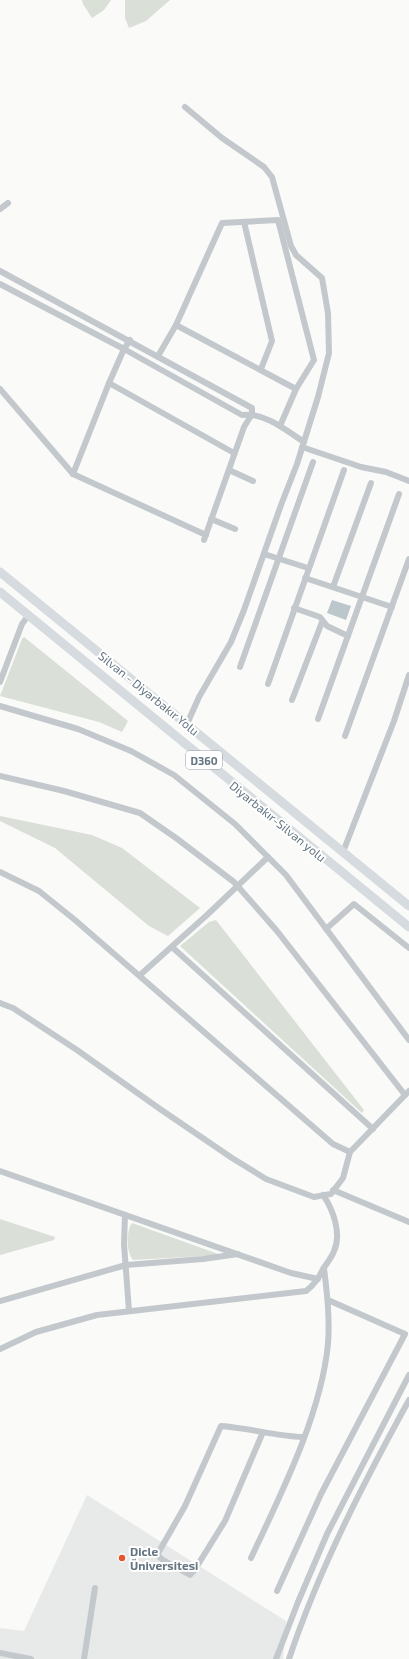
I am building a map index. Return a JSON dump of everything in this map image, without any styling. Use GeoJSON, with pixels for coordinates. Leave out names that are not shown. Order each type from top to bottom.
{"type":"FeatureCollection","features":[{"type":"Feature","properties":{"kind":"highway","name":"Silvan - Diyarbakır Yolu"},"geometry":{"type":"LineString","coordinates":[[0,572],[409,906]]}},
{"type":"Feature","properties":{"kind":"highway","name":"Diyarbakır-Silvan yolu"},"geometry":{"type":"LineString","coordinates":[[0,592],[409,927]]}},
{"type":"Feature","properties":{"kind":"street"},"geometry":{"type":"LineString","coordinates":[[185,107],[222,138],[264,166],[272,177],[291,246],[296,255],[322,278],[328,313],[329,353],[318,397],[303,444],[244,610],[231,642],[199,697],[187,724]]}},
{"type":"Feature","properties":{"kind":"street"},"geometry":{"type":"LineString","coordinates":[[0,209],[8,203]]}},
{"type":"Feature","properties":{"kind":"street"},"geometry":{"type":"LineString","coordinates":[[158,356],[176,325],[222,223],[278,220],[314,360],[296,389],[280,426]]}},
{"type":"Feature","properties":{"kind":"street"},"geometry":{"type":"LineString","coordinates":[[244,222],[272,341],[260,369]]}},
{"type":"Feature","properties":{"kind":"street"},"geometry":{"type":"LineString","coordinates":[[0,271],[130,340],[252,408],[252,414],[244,427],[234,453],[205,538],[73,474],[0,389]]}},
{"type":"Feature","properties":{"kind":"street"},"geometry":{"type":"LineString","coordinates":[[0,284],[124,349],[242,415],[252,414],[280,426],[303,444],[361,467],[386,472],[409,481]]}},
{"type":"Feature","properties":{"kind":"street"},"geometry":{"type":"LineString","coordinates":[[176,325],[296,389]]}},
{"type":"Feature","properties":{"kind":"street"},"geometry":{"type":"LineString","coordinates":[[73,474],[124,349],[130,340]]}},
{"type":"Feature","properties":{"kind":"street"},"geometry":{"type":"LineString","coordinates":[[110,383],[234,453]]}},
{"type":"Feature","properties":{"kind":"street"},"geometry":{"type":"LineString","coordinates":[[240,667],[313,462]]}},
{"type":"Feature","properties":{"kind":"street"},"geometry":{"type":"LineString","coordinates":[[228,470],[253,480]]}},
{"type":"Feature","properties":{"kind":"street"},"geometry":{"type":"LineString","coordinates":[[268,684],[304,578],[344,470]]}},
{"type":"Feature","properties":{"kind":"street"},"geometry":{"type":"LineString","coordinates":[[333,587],[371,483]]}},
{"type":"Feature","properties":{"kind":"street"},"geometry":{"type":"LineString","coordinates":[[318,719],[399,494]]}},
{"type":"Feature","properties":{"kind":"street"},"geometry":{"type":"LineString","coordinates":[[211,519],[235,529]]}},
{"type":"Feature","properties":{"kind":"street"},"geometry":{"type":"LineString","coordinates":[[264,554],[308,568]]}},
{"type":"Feature","properties":{"kind":"street"},"geometry":{"type":"LineString","coordinates":[[345,736],[409,559]]}},
{"type":"Feature","properties":{"kind":"street"},"geometry":{"type":"LineString","coordinates":[[304,578],[392,608]]}},
{"type":"Feature","properties":{"kind":"street"},"geometry":{"type":"LineString","coordinates":[[294,608],[320,617],[322,622],[327,626],[348,636]]}},
{"type":"Feature","properties":{"kind":"street"},"geometry":{"type":"LineString","coordinates":[[0,682],[22,624],[28,616]]}},
{"type":"Feature","properties":{"kind":"street"},"geometry":{"type":"LineString","coordinates":[[292,700],[322,622]]}},
{"type":"Feature","properties":{"kind":"street"},"geometry":{"type":"LineString","coordinates":[[343,852],[394,721],[409,675]]}},
{"type":"Feature","properties":{"kind":"street"},"geometry":{"type":"LineString","coordinates":[[0,706],[78,729],[131,751],[174,775],[235,824],[286,875],[409,1040]]}},
{"type":"Feature","properties":{"kind":"street"},"geometry":{"type":"LineString","coordinates":[[0,776],[64,791],[140,813],[176,838],[237,886],[277,931],[407,1093],[350,1152],[343,1178],[331,1194],[314,1197],[259,1174],[166,1113],[77,1050],[13,1008],[0,1003]]}},
{"type":"Feature","properties":{"kind":"street"},"geometry":{"type":"LineString","coordinates":[[140,976],[268,857]]}},
{"type":"Feature","properties":{"kind":"street"},"geometry":{"type":"LineString","coordinates":[[0,872],[39,891],[140,976],[332,1144],[350,1152]]}},
{"type":"Feature","properties":{"kind":"street"},"geometry":{"type":"LineString","coordinates":[[326,929],[354,904],[409,948]]}},
{"type":"Feature","properties":{"kind":"street"},"geometry":{"type":"LineString","coordinates":[[172,947],[373,1129]]}},
{"type":"Feature","properties":{"kind":"street"},"geometry":{"type":"LineString","coordinates":[[0,1171],[291,1273],[318,1279]]}},
{"type":"Feature","properties":{"kind":"street"},"geometry":{"type":"LineString","coordinates":[[334,1190],[409,1222]]}},
{"type":"Feature","properties":{"kind":"street"},"geometry":{"type":"LineString","coordinates":[[0,1349],[36,1332],[97,1316],[306,1291],[318,1279],[335,1249],[336,1228],[330,1205],[323,1195]]}},
{"type":"Feature","properties":{"kind":"street"},"geometry":{"type":"LineString","coordinates":[[125,1215],[129,1311]]}},
{"type":"Feature","properties":{"kind":"street"},"geometry":{"type":"LineString","coordinates":[[0,1301],[126,1265],[203,1260],[240,1254]]}},
{"type":"Feature","properties":{"kind":"street"},"geometry":{"type":"LineString","coordinates":[[251,1558],[276,1504],[303,1437],[320,1384],[328,1344],[328,1300],[324,1268]]}},
{"type":"Feature","properties":{"kind":"street"},"geometry":{"type":"LineString","coordinates":[[277,1591],[320,1494],[405,1334],[328,1300]]}},
{"type":"Feature","properties":{"kind":"street"},"geometry":{"type":"LineString","coordinates":[[276,1659],[327,1534],[409,1375]]}},
{"type":"Feature","properties":{"kind":"street"},"geometry":{"type":"LineString","coordinates":[[289,1659],[335,1542],[409,1400]]}},
{"type":"Feature","properties":{"kind":"street"},"geometry":{"type":"LineString","coordinates":[[263,1432],[225,1521],[194,1571],[190,1574],[164,1560],[158,1555],[185,1506],[221,1426],[303,1437]]}},
{"type":"Feature","properties":{"kind":"street"},"geometry":{"type":"LineString","coordinates":[[84,1659],[95,1588]]}},
{"type":"Feature","properties":{"kind":"street"},"geometry":{"type":"LineString","coordinates":[[0,1653],[31,1659]]}},
{"type":"Feature","properties":{"kind":"shaded area"},"geometry":{"type":"Polygon","coordinates":[[[82,0],[111,0],[104,10],[92,18],[82,0]]]}},
{"type":"Feature","properties":{"kind":"shaded area"},"geometry":{"type":"Polygon","coordinates":[[[125,0],[170,0],[146,21],[129,28],[125,18],[125,0]]]}},
{"type":"Feature","properties":{"kind":"shaded area"},"geometry":{"type":"Polygon","coordinates":[[[332,600],[351,606],[346,620],[327,613],[332,600]]]}},
{"type":"Feature","properties":{"kind":"shaded area"},"geometry":{"type":"Polygon","coordinates":[[[24,637],[128,721],[122,732],[99,722],[0,696],[24,637]]]}},
{"type":"Feature","properties":{"kind":"shaded area"},"geometry":{"type":"Polygon","coordinates":[[[0,816],[92,835],[122,848],[200,908],[168,936],[149,926],[55,848],[0,821],[0,816]]]}},
{"type":"Feature","properties":{"kind":"shaded area"},"geometry":{"type":"Polygon","coordinates":[[[216,920],[364,1110],[362,1113],[180,946],[209,922],[216,920]]]}},
{"type":"Feature","properties":{"kind":"shaded area"},"geometry":{"type":"Polygon","coordinates":[[[0,1219],[55,1237],[54,1240],[0,1255],[0,1219]]]}},
{"type":"Feature","properties":{"kind":"shaded area"},"geometry":{"type":"Polygon","coordinates":[[[132,1223],[221,1255],[133,1260],[128,1247],[128,1236],[132,1223]]]}},
{"type":"Feature","properties":{"kind":"shaded area","name":"Dicle Üniversitesi"},"geometry":{"type":"Polygon","coordinates":[[[87,1495],[286,1621],[283,1659],[0,1659],[0,1628],[24,1631],[87,1495]]]}},
{"type":"Feature","properties":{"kind":"place","name":"Dicle Üniversitesi"},"geometry":{"type":"Point","coordinates":[122,1558]}}]}
